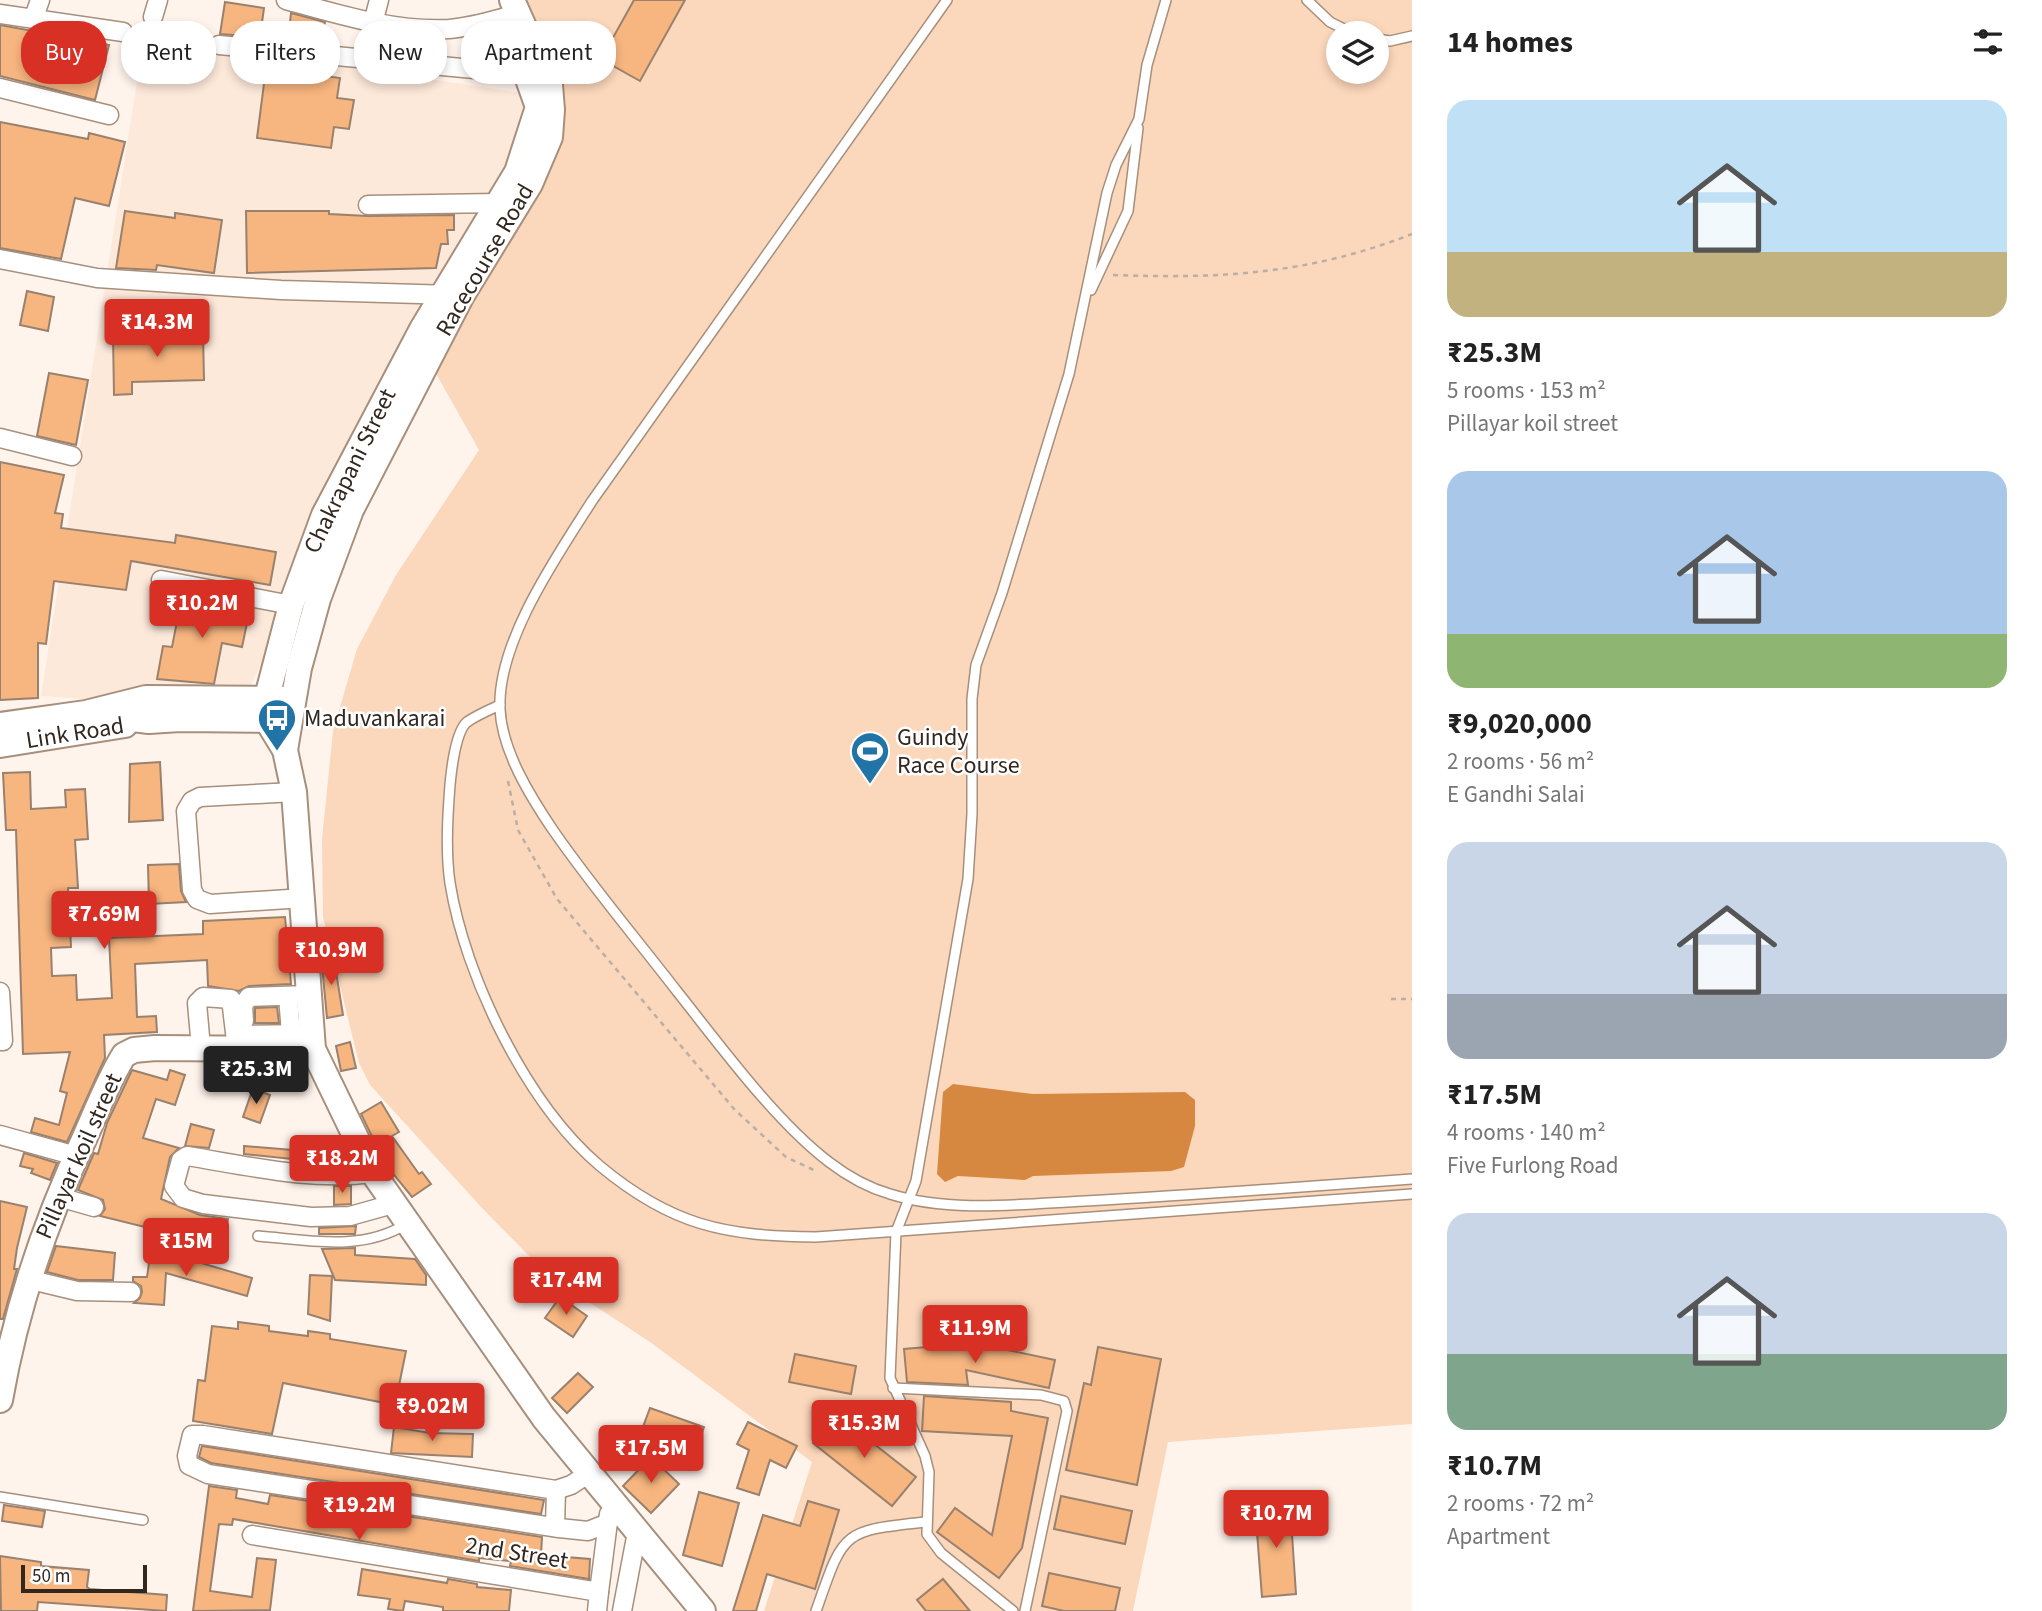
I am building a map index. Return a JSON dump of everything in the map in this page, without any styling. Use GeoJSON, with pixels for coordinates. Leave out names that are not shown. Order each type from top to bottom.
{"type":"FeatureCollection","features":[{"type":"Feature","properties":{"kind":"main road","name":"Racecourse Road"},"geometry":{"type":"LineString","coordinates":[[452,295],[530,184],[550,137],[550,85],[507,8]]}},
{"type":"Feature","properties":{"kind":"main road","name":"Racecourse Road"},"geometry":{"type":"LineString","coordinates":[[285,750],[318,599],[351,510],[452,295],[498,203],[517,173],[535,124],[538,107],[530,84]]}},
{"type":"Feature","properties":{"kind":"main road","name":"Chakrapani Street"},"geometry":{"type":"LineString","coordinates":[[267,708],[291,605],[340,481],[452,295]]}},
{"type":"Feature","properties":{"kind":"main road"},"geometry":{"type":"LineString","coordinates":[[0,725],[86,713],[148,710],[267,708],[293,711]]}},
{"type":"Feature","properties":{"kind":"main road"},"geometry":{"type":"LineString","coordinates":[[267,708],[285,750],[294,792],[304,898],[299,996],[305,1039],[373,1173],[399,1214],[544,1418],[588,1474],[609,1511],[637,1532],[703,1611]]}},
{"type":"Feature","properties":{"kind":"main road","name":"Link Road"},"geometry":{"type":"LineString","coordinates":[[0,717],[148,710]]}},
{"type":"Feature","properties":{"kind":"main road","name":"Link Road"},"geometry":{"type":"LineString","coordinates":[[0,745],[148,710]]}},
{"type":"Feature","properties":{"kind":"main road","name":"Pillayar koil street"},"geometry":{"type":"LineString","coordinates":[[0,1400],[6,1334],[76,1156],[124,1055],[134,1050],[201,1048],[305,1039]]}},
{"type":"Feature","properties":{"kind":"street"},"geometry":{"type":"LineString","coordinates":[[286,0],[365,21]]}},
{"type":"Feature","properties":{"kind":"street"},"geometry":{"type":"LineString","coordinates":[[374,21],[379,0]]}},
{"type":"Feature","properties":{"kind":"street"},"geometry":{"type":"LineString","coordinates":[[447,29],[478,25],[507,8]]}},
{"type":"Feature","properties":{"kind":"street"},"geometry":{"type":"LineString","coordinates":[[0,14],[37,9],[121,31]]}},
{"type":"Feature","properties":{"kind":"street"},"geometry":{"type":"LineString","coordinates":[[219,44],[461,68]]}},
{"type":"Feature","properties":{"kind":"street"},"geometry":{"type":"LineString","coordinates":[[0,88],[109,115]]}},
{"type":"Feature","properties":{"kind":"street"},"geometry":{"type":"LineString","coordinates":[[368,205],[498,203]]}},
{"type":"Feature","properties":{"kind":"street"},"geometry":{"type":"LineString","coordinates":[[0,259],[97,278],[281,290],[452,295]]}},
{"type":"Feature","properties":{"kind":"street"},"geometry":{"type":"LineString","coordinates":[[0,438],[72,456]]}},
{"type":"Feature","properties":{"kind":"street"},"geometry":{"type":"LineString","coordinates":[[161,580],[291,605]]}},
{"type":"Feature","properties":{"kind":"street"},"geometry":{"type":"LineString","coordinates":[[294,792],[213,796],[192,801],[186,811],[192,890],[197,899],[210,904],[304,898]]}},
{"type":"Feature","properties":{"kind":"street"},"geometry":{"type":"LineString","coordinates":[[0,992],[3,1041],[0,1041]]}},
{"type":"Feature","properties":{"kind":"street"},"geometry":{"type":"LineString","coordinates":[[242,1044],[245,999],[299,996]]}},
{"type":"Feature","properties":{"kind":"street"},"geometry":{"type":"LineString","coordinates":[[201,1048],[197,1003],[203,997],[231,999],[242,1044]]}},
{"type":"Feature","properties":{"kind":"street"},"geometry":{"type":"LineString","coordinates":[[0,1135],[76,1156]]}},
{"type":"Feature","properties":{"kind":"street"},"geometry":{"type":"LineString","coordinates":[[373,1173],[353,1176],[252,1170],[187,1156],[181,1160],[174,1186],[183,1198],[203,1204],[310,1217],[399,1214]]}},
{"type":"Feature","properties":{"kind":"street"},"geometry":{"type":"LineString","coordinates":[[59,1197],[94,1208]]}},
{"type":"Feature","properties":{"kind":"street"},"geometry":{"type":"LineString","coordinates":[[27,1279],[77,1291],[131,1292]]}},
{"type":"Feature","properties":{"kind":"street"},"geometry":{"type":"LineString","coordinates":[[588,1474],[571,1485],[556,1490],[192,1435],[187,1456],[189,1465],[208,1474],[555,1527],[588,1531],[609,1511]]}},
{"type":"Feature","properties":{"kind":"street"},"geometry":{"type":"LineString","coordinates":[[555,1527],[556,1490]]}},
{"type":"Feature","properties":{"kind":"street","name":"2nd Street"},"geometry":{"type":"LineString","coordinates":[[252,1535],[599,1592],[609,1511]]}},
{"type":"Feature","properties":{"kind":"street"},"geometry":{"type":"LineString","coordinates":[[622,1611],[637,1532]]}},
{"type":"Feature","properties":{"kind":"street"},"geometry":{"type":"LineString","coordinates":[[597,1611],[599,1592]]}},
{"type":"Feature","properties":{"kind":"lane"},"geometry":{"type":"LineString","coordinates":[[947,0],[592,501],[546,574],[519,628],[505,673],[500,705],[503,732],[552,828],[743,1072],[797,1133],[829,1162],[865,1184],[910,1199],[1026,1204],[1412,1179]]}},
{"type":"Feature","properties":{"kind":"lane"},"geometry":{"type":"LineString","coordinates":[[1086,301],[1128,211],[1147,65],[1167,0]]}},
{"type":"Feature","properties":{"kind":"lane"},"geometry":{"type":"LineString","coordinates":[[1307,0],[1328,21]]}},
{"type":"Feature","properties":{"kind":"lane"},"geometry":{"type":"LineString","coordinates":[[1389,41],[1412,36]]}},
{"type":"Feature","properties":{"kind":"lane"},"geometry":{"type":"LineString","coordinates":[[1013,1611],[941,1553],[927,1534],[925,1522],[929,1491],[925,1456],[893,1388],[889,1363],[897,1231],[910,1199],[925,1136],[968,879],[972,814],[972,699],[976,665],[1002,593],[1069,374],[1107,193],[1116,165],[1139,119]]}},
{"type":"Feature","properties":{"kind":"lane"},"geometry":{"type":"LineString","coordinates":[[500,705],[465,724],[460,733],[450,782],[447,829],[450,883],[465,942],[496,1025],[524,1073],[563,1127],[599,1165],[654,1204],[691,1223],[774,1237],[816,1237],[1412,1194]]}},
{"type":"Feature","properties":{"kind":"lane"},"geometry":{"type":"LineString","coordinates":[[258,1236],[355,1242],[390,1233],[399,1214]]}},
{"type":"Feature","properties":{"kind":"lane"},"geometry":{"type":"LineString","coordinates":[[893,1388],[1041,1395],[1064,1401],[1067,1411],[1025,1611]]}},
{"type":"Feature","properties":{"kind":"lane"},"geometry":{"type":"LineString","coordinates":[[0,1497],[143,1520]]}},
{"type":"Feature","properties":{"kind":"lane"},"geometry":{"type":"LineString","coordinates":[[816,1611],[841,1548],[853,1535],[869,1528],[925,1522]]}},
{"type":"Feature","properties":{"kind":"path"},"geometry":{"type":"LineString","coordinates":[[1099,274],[1182,278],[1262,272],[1335,261],[1412,234]]}},
{"type":"Feature","properties":{"kind":"path"},"geometry":{"type":"LineString","coordinates":[[511,751],[507,775],[518,830],[557,899],[735,1110],[786,1157],[824,1174]]}},
{"type":"Feature","properties":{"kind":"path"},"geometry":{"type":"LineString","coordinates":[[1391,999],[1412,999]]}},
{"type":"Feature","properties":{"kind":"shaded area","name":"Guindy Race Course"},"geometry":{"type":"Polygon","coordinates":[[[518,0],[1412,0],[1412,1424],[1168,1442],[1133,1611],[764,1611],[812,1462],[650,1342],[549,1276],[483,1209],[370,1085],[359,1063],[323,917],[322,839],[333,731],[357,649],[396,575],[479,450],[434,370],[542,151],[531,84],[616,84],[616,21],[521,21],[518,0]]]}},
{"type":"Feature","properties":{"kind":"shaded area"},"geometry":{"type":"Polygon","coordinates":[[[216,47],[230,49],[230,84],[340,84],[340,66],[354,68],[354,84],[447,84],[447,82],[535,95],[536,129],[247,692],[190,707],[41,696],[137,84],[216,84],[216,47]]]}},
{"type":"Feature","properties":{"kind":"shaded area"},"geometry":{"type":"Polygon","coordinates":[[[953,1084],[1033,1094],[1185,1092],[1195,1100],[1195,1126],[1184,1167],[1171,1171],[1033,1176],[1025,1180],[958,1176],[945,1182],[937,1174],[943,1092],[953,1084]]]}},
{"type":"Feature","properties":{"kind":"building"},"geometry":{"type":"Polygon","coordinates":[[[634,0],[685,0],[640,81],[616,67],[616,32],[634,0]]]}},
{"type":"Feature","properties":{"kind":"building"},"geometry":{"type":"Polygon","coordinates":[[[225,2],[264,8],[262,21],[230,21],[230,35],[220,34],[225,2]]]}},
{"type":"Feature","properties":{"kind":"building"},"geometry":{"type":"Polygon","coordinates":[[[291,13],[321,21],[290,21],[291,13]]]}},
{"type":"Feature","properties":{"kind":"building"},"geometry":{"type":"Polygon","coordinates":[[[0,25],[21,29],[21,81],[0,76],[0,25]]]}},
{"type":"Feature","properties":{"kind":"building"},"geometry":{"type":"Polygon","coordinates":[[[32,84],[99,84],[95,100],[32,84]]]}},
{"type":"Feature","properties":{"kind":"building"},"geometry":{"type":"Polygon","coordinates":[[[264,84],[339,84],[337,98],[354,100],[349,129],[334,127],[331,148],[257,138],[264,84]]]}},
{"type":"Feature","properties":{"kind":"building"},"geometry":{"type":"Polygon","coordinates":[[[0,122],[88,139],[89,133],[125,142],[109,206],[75,198],[61,259],[0,248],[0,122]]]}},
{"type":"Feature","properties":{"kind":"building"},"geometry":{"type":"Polygon","coordinates":[[[125,211],[175,218],[175,213],[222,220],[214,273],[157,265],[156,270],[116,268],[125,211]]]}},
{"type":"Feature","properties":{"kind":"building"},"geometry":{"type":"Polygon","coordinates":[[[246,211],[329,211],[329,214],[368,216],[454,215],[454,230],[447,230],[448,244],[441,244],[436,268],[247,273],[246,211]]]}},
{"type":"Feature","properties":{"kind":"building"},"geometry":{"type":"Polygon","coordinates":[[[27,291],[54,297],[48,331],[20,325],[27,291]]]}},
{"type":"Feature","properties":{"kind":"building"},"geometry":{"type":"Polygon","coordinates":[[[203,332],[204,380],[132,382],[132,394],[114,395],[113,335],[203,332]]]}},
{"type":"Feature","properties":{"kind":"building"},"geometry":{"type":"Polygon","coordinates":[[[49,373],[88,380],[76,445],[37,436],[49,373]]]}},
{"type":"Feature","properties":{"kind":"building"},"geometry":{"type":"Polygon","coordinates":[[[0,462],[64,475],[55,513],[63,514],[61,528],[175,543],[176,535],[276,552],[270,585],[131,561],[126,590],[54,581],[46,644],[38,643],[38,698],[0,700],[0,462]]]}},
{"type":"Feature","properties":{"kind":"building"},"geometry":{"type":"Polygon","coordinates":[[[182,596],[250,609],[242,647],[222,643],[214,684],[157,679],[163,646],[172,647],[182,596]]]}},
{"type":"Feature","properties":{"kind":"building"},"geometry":{"type":"Polygon","coordinates":[[[160,762],[163,820],[129,822],[130,764],[160,762]]]}},
{"type":"Feature","properties":{"kind":"building"},"geometry":{"type":"Polygon","coordinates":[[[30,772],[31,809],[66,807],[65,790],[85,789],[88,839],[75,840],[78,888],[68,888],[71,947],[51,948],[52,976],[76,975],[77,1000],[112,998],[109,938],[203,934],[203,921],[285,917],[291,984],[249,986],[239,991],[208,986],[207,960],[135,964],[137,1017],[156,1016],[157,1032],[104,1035],[105,1058],[67,1142],[31,1132],[35,1118],[59,1125],[67,1093],[60,1091],[70,1052],[23,1054],[16,830],[6,830],[3,773],[30,772]]]}},
{"type":"Feature","properties":{"kind":"building"},"geometry":{"type":"Polygon","coordinates":[[[179,864],[181,891],[186,902],[149,904],[148,865],[179,864]]]}},
{"type":"Feature","properties":{"kind":"building"},"geometry":{"type":"Polygon","coordinates":[[[333,953],[343,1015],[327,1018],[321,955],[333,953]]]}},
{"type":"Feature","properties":{"kind":"building"},"geometry":{"type":"Polygon","coordinates":[[[277,1007],[279,1023],[255,1023],[255,1008],[277,1007]]]}},
{"type":"Feature","properties":{"kind":"building"},"geometry":{"type":"Polygon","coordinates":[[[350,1042],[356,1068],[341,1071],[336,1046],[350,1042]]]}},
{"type":"Feature","properties":{"kind":"building"},"geometry":{"type":"Polygon","coordinates":[[[132,1070],[167,1080],[170,1070],[185,1075],[175,1105],[156,1099],[143,1138],[179,1148],[170,1157],[161,1199],[200,1215],[228,1219],[225,1237],[180,1229],[177,1251],[151,1243],[153,1229],[100,1216],[105,1209],[103,1200],[78,1190],[94,1153],[98,1154],[107,1123],[132,1070]]]}},
{"type":"Feature","properties":{"kind":"building"},"geometry":{"type":"Polygon","coordinates":[[[253,1088],[270,1095],[260,1123],[243,1117],[253,1088]]]}},
{"type":"Feature","properties":{"kind":"building"},"geometry":{"type":"Polygon","coordinates":[[[381,1102],[399,1132],[392,1136],[419,1174],[422,1172],[431,1184],[412,1197],[386,1165],[361,1114],[381,1102]]]}},
{"type":"Feature","properties":{"kind":"building"},"geometry":{"type":"Polygon","coordinates":[[[191,1124],[214,1130],[209,1148],[185,1146],[191,1124]]]}},
{"type":"Feature","properties":{"kind":"building"},"geometry":{"type":"Polygon","coordinates":[[[244,1146],[340,1154],[339,1164],[244,1154],[244,1146]]]}},
{"type":"Feature","properties":{"kind":"building"},"geometry":{"type":"Polygon","coordinates":[[[24,1153],[57,1163],[50,1180],[31,1173],[33,1169],[20,1166],[24,1153]]]}},
{"type":"Feature","properties":{"kind":"building"},"geometry":{"type":"Polygon","coordinates":[[[334,1186],[351,1186],[351,1204],[334,1205],[334,1186]]]}},
{"type":"Feature","properties":{"kind":"building"},"geometry":{"type":"Polygon","coordinates":[[[0,1201],[27,1207],[17,1248],[14,1269],[17,1269],[3,1319],[0,1319],[0,1201]]]}},
{"type":"Feature","properties":{"kind":"building"},"geometry":{"type":"Polygon","coordinates":[[[356,1226],[355,1234],[319,1234],[319,1228],[356,1226]]]}},
{"type":"Feature","properties":{"kind":"building"},"geometry":{"type":"Polygon","coordinates":[[[56,1246],[115,1253],[113,1280],[78,1280],[47,1272],[56,1246]]]}},
{"type":"Feature","properties":{"kind":"building"},"geometry":{"type":"Polygon","coordinates":[[[355,1248],[355,1255],[415,1259],[426,1275],[426,1285],[335,1280],[322,1249],[355,1248]]]}},
{"type":"Feature","properties":{"kind":"building"},"geometry":{"type":"Polygon","coordinates":[[[150,1256],[181,1257],[252,1278],[247,1296],[166,1273],[164,1305],[134,1303],[142,1292],[141,1286],[133,1281],[133,1277],[147,1277],[150,1256]]]}},
{"type":"Feature","properties":{"kind":"building"},"geometry":{"type":"Polygon","coordinates":[[[310,1275],[332,1276],[330,1321],[308,1314],[310,1275]]]}},
{"type":"Feature","properties":{"kind":"building"},"geometry":{"type":"Polygon","coordinates":[[[560,1297],[587,1316],[573,1337],[545,1318],[560,1297]]]}},
{"type":"Feature","properties":{"kind":"building"},"geometry":{"type":"Polygon","coordinates":[[[238,1322],[269,1326],[269,1331],[308,1336],[308,1331],[330,1334],[330,1339],[406,1351],[395,1405],[283,1383],[272,1434],[193,1421],[198,1380],[205,1381],[212,1326],[238,1329],[238,1322]]]}},
{"type":"Feature","properties":{"kind":"building"},"geometry":{"type":"Polygon","coordinates":[[[975,1343],[1055,1360],[1049,1388],[966,1370],[968,1385],[907,1382],[904,1349],[975,1343]]]}},
{"type":"Feature","properties":{"kind":"building"},"geometry":{"type":"Polygon","coordinates":[[[1098,1347],[1161,1359],[1137,1485],[1066,1470],[1084,1383],[1091,1385],[1098,1347]]]}},
{"type":"Feature","properties":{"kind":"building"},"geometry":{"type":"Polygon","coordinates":[[[795,1354],[856,1366],[851,1394],[789,1382],[795,1354]]]}},
{"type":"Feature","properties":{"kind":"building"},"geometry":{"type":"Polygon","coordinates":[[[578,1373],[593,1387],[567,1413],[552,1398],[578,1373]]]}},
{"type":"Feature","properties":{"kind":"building"},"geometry":{"type":"Polygon","coordinates":[[[924,1396],[1011,1402],[1011,1411],[1048,1418],[1022,1548],[999,1578],[937,1532],[955,1508],[992,1535],[1012,1436],[922,1431],[924,1396]]]}},
{"type":"Feature","properties":{"kind":"building"},"geometry":{"type":"Polygon","coordinates":[[[650,1408],[704,1427],[691,1462],[654,1449],[657,1441],[640,1435],[650,1408]]]}},
{"type":"Feature","properties":{"kind":"building"},"geometry":{"type":"Polygon","coordinates":[[[836,1414],[916,1477],[892,1506],[813,1443],[836,1414]]]}},
{"type":"Feature","properties":{"kind":"building"},"geometry":{"type":"Polygon","coordinates":[[[748,1422],[797,1446],[786,1468],[770,1460],[759,1495],[737,1488],[749,1450],[737,1444],[748,1422]]]}},
{"type":"Feature","properties":{"kind":"building"},"geometry":{"type":"Polygon","coordinates":[[[394,1427],[430,1433],[473,1434],[472,1457],[391,1453],[394,1427]]]}},
{"type":"Feature","properties":{"kind":"building"},"geometry":{"type":"Polygon","coordinates":[[[202,1446],[544,1500],[541,1514],[211,1463],[199,1457],[202,1446]]]}},
{"type":"Feature","properties":{"kind":"building"},"geometry":{"type":"Polygon","coordinates":[[[651,1457],[679,1484],[651,1513],[623,1486],[651,1457]]]}},
{"type":"Feature","properties":{"kind":"building"},"geometry":{"type":"Polygon","coordinates":[[[209,1486],[237,1490],[236,1498],[268,1504],[270,1495],[542,1537],[541,1555],[590,1559],[589,1579],[510,1566],[511,1561],[479,1558],[479,1561],[233,1519],[232,1525],[219,1524],[210,1591],[252,1597],[257,1558],[276,1560],[270,1610],[193,1611],[209,1486]]]}},
{"type":"Feature","properties":{"kind":"building"},"geometry":{"type":"Polygon","coordinates":[[[699,1492],[739,1503],[722,1566],[683,1555],[699,1492]]]}},
{"type":"Feature","properties":{"kind":"building"},"geometry":{"type":"Polygon","coordinates":[[[1061,1496],[1132,1511],[1125,1544],[1054,1529],[1061,1496]]]}},
{"type":"Feature","properties":{"kind":"building"},"geometry":{"type":"Polygon","coordinates":[[[808,1501],[839,1510],[815,1589],[767,1574],[756,1611],[733,1611],[763,1515],[800,1526],[808,1501]]]}},
{"type":"Feature","properties":{"kind":"building"},"geometry":{"type":"Polygon","coordinates":[[[1290,1504],[1296,1594],[1262,1597],[1255,1507],[1290,1504]]]}},
{"type":"Feature","properties":{"kind":"building"},"geometry":{"type":"Polygon","coordinates":[[[4,1505],[45,1511],[42,1527],[2,1521],[4,1505]]]}},
{"type":"Feature","properties":{"kind":"building"},"geometry":{"type":"Polygon","coordinates":[[[0,1556],[41,1562],[41,1566],[89,1570],[87,1587],[90,1589],[167,1595],[166,1611],[38,1602],[37,1611],[1,1611],[0,1556]]]}},
{"type":"Feature","properties":{"kind":"building"},"geometry":{"type":"Polygon","coordinates":[[[362,1569],[447,1583],[448,1579],[477,1584],[477,1587],[511,1590],[509,1611],[443,1611],[443,1607],[405,1601],[403,1611],[388,1609],[390,1599],[358,1595],[362,1569]]]}},
{"type":"Feature","properties":{"kind":"building"},"geometry":{"type":"Polygon","coordinates":[[[1049,1573],[1120,1588],[1115,1611],[1064,1611],[1042,1606],[1049,1573]]]}},
{"type":"Feature","properties":{"kind":"building"},"geometry":{"type":"Polygon","coordinates":[[[943,1579],[970,1611],[926,1611],[917,1600],[943,1579]]]}},
{"type":"Feature","properties":{"kind":"place","name":"Maduvankarai"},"geometry":{"type":"Point","coordinates":[277,752]}},
{"type":"Feature","properties":{"kind":"place","name":"Guindy Race Course"},"geometry":{"type":"Point","coordinates":[870,785]}}]}
